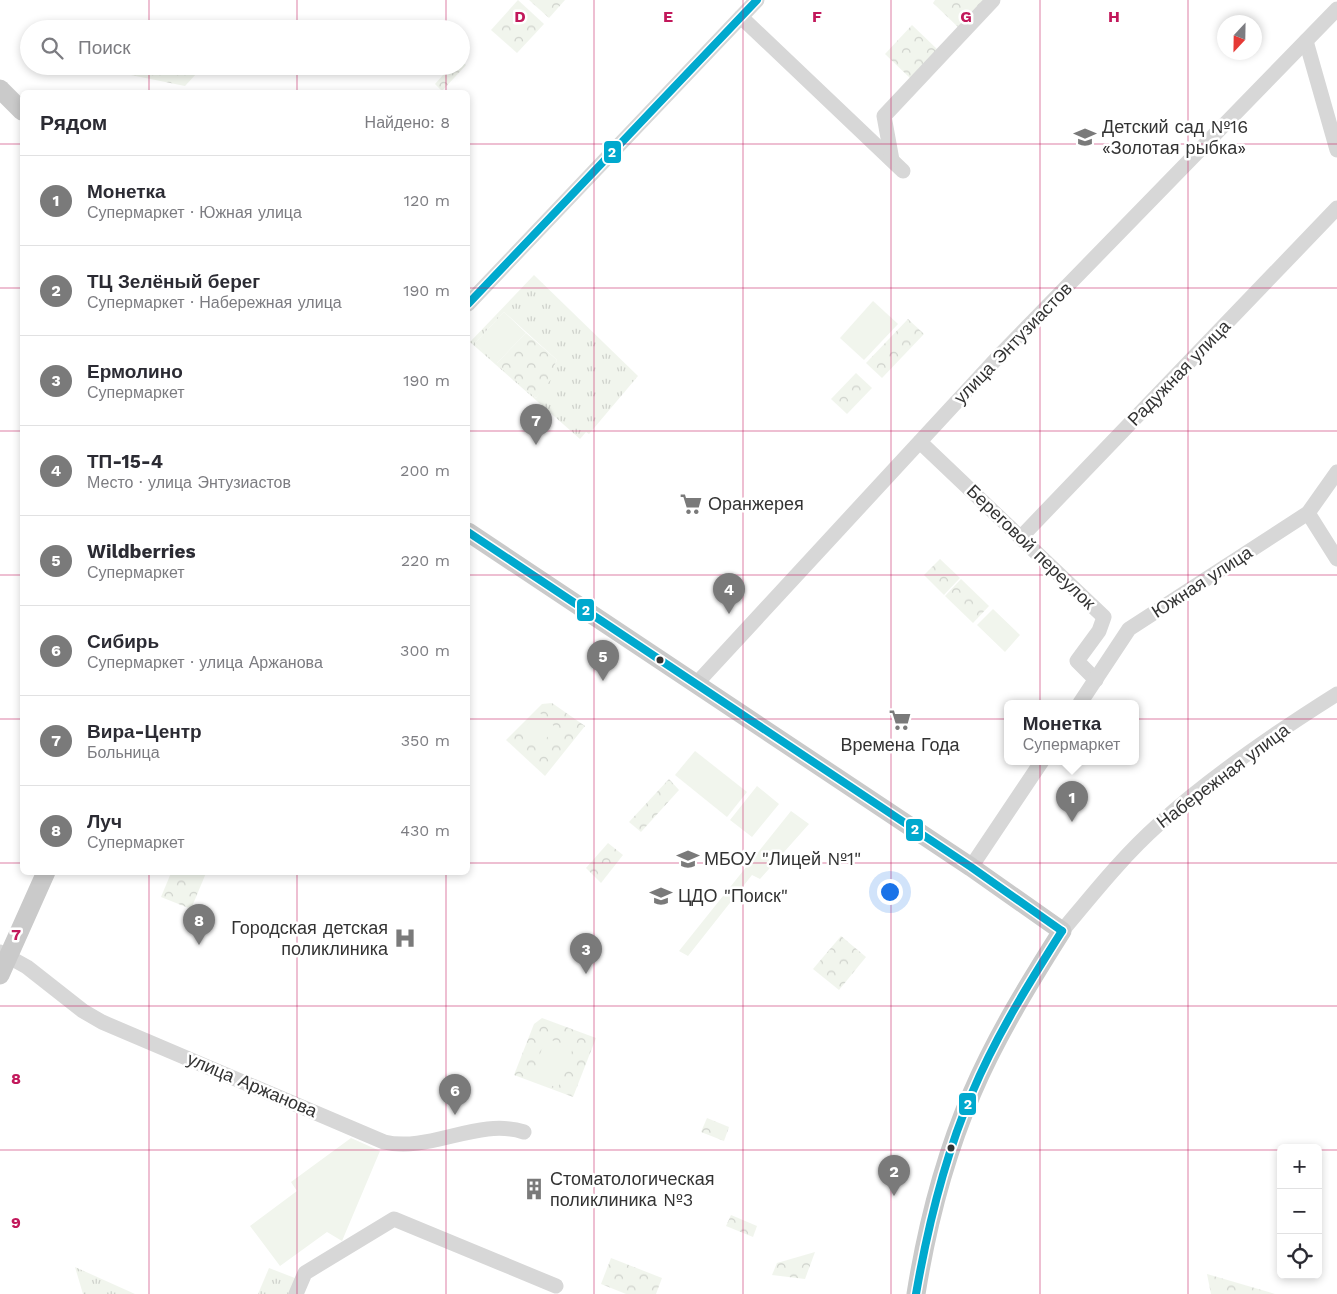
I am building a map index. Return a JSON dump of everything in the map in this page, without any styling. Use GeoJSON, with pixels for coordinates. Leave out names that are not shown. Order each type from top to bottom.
{"type":"FeatureCollection","features":[{"type":"Feature","properties":{"kind":"main road"},"geometry":{"type":"LineString","coordinates":[[0,90],[20,109]]}},
{"type":"Feature","properties":{"kind":"main road"},"geometry":{"type":"LineString","coordinates":[[470,533],[971,867],[1062,931]]}},
{"type":"Feature","properties":{"kind":"main road"},"geometry":{"type":"LineString","coordinates":[[0,975],[4,954],[44,875]]}},
{"type":"Feature","properties":{"kind":"main road","name":"Набережная улица"},"geometry":{"type":"LineString","coordinates":[[916,1294],[928,1230],[951,1146],[994,1047],[1062,931]]}},
{"type":"Feature","properties":{"kind":"street"},"geometry":{"type":"LineString","coordinates":[[470,302],[757,0]]}},
{"type":"Feature","properties":{"kind":"street"},"geometry":{"type":"LineString","coordinates":[[892,160],[884,116],[993,0]]}},
{"type":"Feature","properties":{"kind":"street","name":"улица Энтузиастов"},"geometry":{"type":"LineString","coordinates":[[696,684],[998,356],[1337,9]]}},
{"type":"Feature","properties":{"kind":"street"},"geometry":{"type":"LineString","coordinates":[[741,17],[903,171]]}},
{"type":"Feature","properties":{"kind":"street"},"geometry":{"type":"LineString","coordinates":[[1306,41],[1337,150]]}},
{"type":"Feature","properties":{"kind":"street","name":"Радужная улица"},"geometry":{"type":"LineString","coordinates":[[1021,537],[1337,208]]}},
{"type":"Feature","properties":{"kind":"street","name":"Береговой переулок"},"geometry":{"type":"LineString","coordinates":[[920,442],[1104,617],[1099,631],[1077,661],[1096,680]]}},
{"type":"Feature","properties":{"kind":"street","name":"Южная улица"},"geometry":{"type":"LineString","coordinates":[[1082,700],[1130,629],[1308,513],[1337,472]]}},
{"type":"Feature","properties":{"kind":"street"},"geometry":{"type":"LineString","coordinates":[[1308,513],[1337,559]]}},
{"type":"Feature","properties":{"kind":"street","name":"Набережная улица"},"geometry":{"type":"LineString","coordinates":[[1062,931],[1113,870],[1157,825],[1182,803],[1258,747],[1337,694]]}},
{"type":"Feature","properties":{"kind":"street"},"geometry":{"type":"LineString","coordinates":[[971,867],[1039,765]]}},
{"type":"Feature","properties":{"kind":"street","name":"улица Аржанова"},"geometry":{"type":"LineString","coordinates":[[4,954],[27,967],[83,1011],[102,1022],[384,1142],[405,1144],[495,1128],[515,1129],[524,1132]]}},
{"type":"Feature","properties":{"kind":"street"},"geometry":{"type":"LineString","coordinates":[[296,1294],[306,1273],[394,1219],[556,1286]]}},
{"type":"Feature","properties":{"kind":"green space"},"geometry":{"type":"Polygon","coordinates":[[[518,0],[544,24],[517,53],[491,30],[518,0]]]}},
{"type":"Feature","properties":{"kind":"green space"},"geometry":{"type":"Polygon","coordinates":[[[529,0],[565,0],[549,18],[529,0]]]}},
{"type":"Feature","properties":{"kind":"green space"},"geometry":{"type":"Polygon","coordinates":[[[935,0],[985,0],[959,28],[933,3],[935,0]]]}},
{"type":"Feature","properties":{"kind":"green space"},"geometry":{"type":"Polygon","coordinates":[[[912,25],[938,50],[911,79],[885,54],[912,25]]]}},
{"type":"Feature","properties":{"kind":"green space"},"geometry":{"type":"Polygon","coordinates":[[[131,75],[195,75],[185,86],[131,75]]]}},
{"type":"Feature","properties":{"kind":"green space"},"geometry":{"type":"Polygon","coordinates":[[[443,75],[457,75],[443,90],[435,84],[443,75]]]}},
{"type":"Feature","properties":{"kind":"green space"},"geometry":{"type":"Polygon","coordinates":[[[534,275],[638,376],[589,434],[586,432],[580,439],[470,342],[534,275]],[[504,312],[475,343],[536,398],[555,370],[554,366],[557,360],[504,312]]]}},
{"type":"Feature","properties":{"kind":"green space"},"geometry":{"type":"Polygon","coordinates":[[[873,301],[898,324],[864,360],[840,338],[873,301]]]}},
{"type":"Feature","properties":{"kind":"green space"},"geometry":{"type":"Polygon","coordinates":[[[504,312],[526,333],[496,364],[475,343],[504,312]]]}},
{"type":"Feature","properties":{"kind":"green space"},"geometry":{"type":"Polygon","coordinates":[[[908,319],[924,334],[882,378],[866,363],[908,319]]]}},
{"type":"Feature","properties":{"kind":"green space"},"geometry":{"type":"Polygon","coordinates":[[[526,333],[557,360],[554,366],[557,372],[536,398],[496,364],[526,333]]]}},
{"type":"Feature","properties":{"kind":"green space"},"geometry":{"type":"Polygon","coordinates":[[[856,373],[872,388],[847,414],[831,399],[856,373]]]}},
{"type":"Feature","properties":{"kind":"green space"},"geometry":{"type":"Polygon","coordinates":[[[940,559],[960,578],[944,595],[924,575],[940,559]]]}},
{"type":"Feature","properties":{"kind":"green space"},"geometry":{"type":"Polygon","coordinates":[[[961,579],[989,606],[973,623],[945,596],[961,579]]]}},
{"type":"Feature","properties":{"kind":"green space"},"geometry":{"type":"Polygon","coordinates":[[[993,609],[1020,635],[1005,652],[977,625],[993,609]]]}},
{"type":"Feature","properties":{"kind":"green space"},"geometry":{"type":"Polygon","coordinates":[[[552,703],[585,726],[545,776],[506,740],[542,704],[552,703]]]}},
{"type":"Feature","properties":{"kind":"green space"},"geometry":{"type":"Polygon","coordinates":[[[539,712],[556,728],[540,745],[523,729],[539,712]]]}},
{"type":"Feature","properties":{"kind":"green space"},"geometry":{"type":"Polygon","coordinates":[[[695,751],[747,792],[727,817],[675,775],[695,751]]]}},
{"type":"Feature","properties":{"kind":"green space"},"geometry":{"type":"Polygon","coordinates":[[[669,779],[679,790],[641,832],[629,822],[669,779]]]}},
{"type":"Feature","properties":{"kind":"green space"},"geometry":{"type":"Polygon","coordinates":[[[757,786],[779,804],[752,837],[730,820],[757,786]]]}},
{"type":"Feature","properties":{"kind":"green space"},"geometry":{"type":"Polygon","coordinates":[[[791,811],[809,824],[760,879],[752,875],[688,956],[679,951],[791,811]]]}},
{"type":"Feature","properties":{"kind":"green space"},"geometry":{"type":"Polygon","coordinates":[[[608,843],[623,855],[601,883],[586,868],[608,843]]]}},
{"type":"Feature","properties":{"kind":"green space"},"geometry":{"type":"Polygon","coordinates":[[[170,875],[205,875],[191,909],[161,897],[170,875]]]}},
{"type":"Feature","properties":{"kind":"green space"},"geometry":{"type":"Polygon","coordinates":[[[841,936],[866,957],[839,990],[813,969],[841,936]]]}},
{"type":"Feature","properties":{"kind":"green space"},"geometry":{"type":"Polygon","coordinates":[[[542,1018],[596,1038],[573,1097],[514,1075],[534,1024],[542,1018]]]}},
{"type":"Feature","properties":{"kind":"green space"},"geometry":{"type":"Polygon","coordinates":[[[546,1038],[573,1048],[558,1088],[531,1078],[546,1038]]]}},
{"type":"Feature","properties":{"kind":"green space"},"geometry":{"type":"Polygon","coordinates":[[[707,1118],[729,1127],[724,1141],[701,1132],[707,1118]]]}},
{"type":"Feature","properties":{"kind":"green space"},"geometry":{"type":"Polygon","coordinates":[[[351,1138],[380,1151],[342,1241],[327,1232],[280,1266],[250,1226],[297,1191],[291,1182],[351,1138]]]}},
{"type":"Feature","properties":{"kind":"green space"},"geometry":{"type":"Polygon","coordinates":[[[731,1215],[757,1226],[753,1237],[726,1226],[731,1215]]]}},
{"type":"Feature","properties":{"kind":"green space"},"geometry":{"type":"Polygon","coordinates":[[[815,1252],[805,1279],[772,1275],[777,1263],[815,1252]]]}},
{"type":"Feature","properties":{"kind":"green space"},"geometry":{"type":"Polygon","coordinates":[[[611,1258],[662,1278],[656,1294],[626,1294],[601,1284],[611,1258]]]}},
{"type":"Feature","properties":{"kind":"green space"},"geometry":{"type":"Polygon","coordinates":[[[75,1267],[135,1294],[83,1294],[75,1267]]]}},
{"type":"Feature","properties":{"kind":"green space"},"geometry":{"type":"Polygon","coordinates":[[[269,1268],[300,1280],[291,1294],[258,1294],[269,1268]]]}},
{"type":"Feature","properties":{"kind":"green space"},"geometry":{"type":"Polygon","coordinates":[[[1207,1274],[1275,1294],[1211,1294],[1207,1274]]]}},
{"type":"Feature","properties":{"kind":"transit line","name":"2"},"geometry":{"type":"LineString","coordinates":[[470,302],[757,0]]}},
{"type":"Feature","properties":{"kind":"transit line","name":"2"},"geometry":{"type":"LineString","coordinates":[[470,533],[971,867],[1062,931]]}},
{"type":"Feature","properties":{"kind":"transit line","name":"2"},"geometry":{"type":"LineString","coordinates":[[916,1294],[938,1192],[962,1117],[981,1072],[1002,1030],[1062,931]]}},
{"type":"Feature","properties":{"kind":"place","name":"Детский сад №16 «Золотая рыбка»"},"geometry":{"type":"Point","coordinates":[1085,137]}},
{"type":"Feature","properties":{"kind":"place","name":"Вира-Центр"},"geometry":{"type":"Point","coordinates":[536,445]}},
{"type":"Feature","properties":{"kind":"place","name":"Оранжерея"},"geometry":{"type":"Point","coordinates":[691,504]}},
{"type":"Feature","properties":{"kind":"place","name":"ТП-15-4"},"geometry":{"type":"Point","coordinates":[729,614]}},
{"type":"Feature","properties":{"kind":"place","name":"Wildberries"},"geometry":{"type":"Point","coordinates":[603,681]}},
{"type":"Feature","properties":{"kind":"place","name":"Времена Года"},"geometry":{"type":"Point","coordinates":[900,720]}},
{"type":"Feature","properties":{"kind":"place","name":"Монетка"},"geometry":{"type":"Point","coordinates":[1072,822]}},
{"type":"Feature","properties":{"kind":"place","name":"МБОУ \"Лицей №1\""},"geometry":{"type":"Point","coordinates":[688,859]}},
{"type":"Feature","properties":{"kind":"place","name":"ЦДО \"Поиск\""},"geometry":{"type":"Point","coordinates":[661,896]}},
{"type":"Feature","properties":{"kind":"place","name":"Городская детская поликлиника"},"geometry":{"type":"Point","coordinates":[405,938]}},
{"type":"Feature","properties":{"kind":"place","name":"Луч"},"geometry":{"type":"Point","coordinates":[199,945]}},
{"type":"Feature","properties":{"kind":"place","name":"Ермолино"},"geometry":{"type":"Point","coordinates":[586,974]}},
{"type":"Feature","properties":{"kind":"place","name":"Сибирь"},"geometry":{"type":"Point","coordinates":[455,1115]}},
{"type":"Feature","properties":{"kind":"place","name":"Стоматологическая поликлиника №3"},"geometry":{"type":"Point","coordinates":[534,1189]}},
{"type":"Feature","properties":{"kind":"place","name":"ТЦ Зелёный берег"},"geometry":{"type":"Point","coordinates":[894,1196]}}]}
